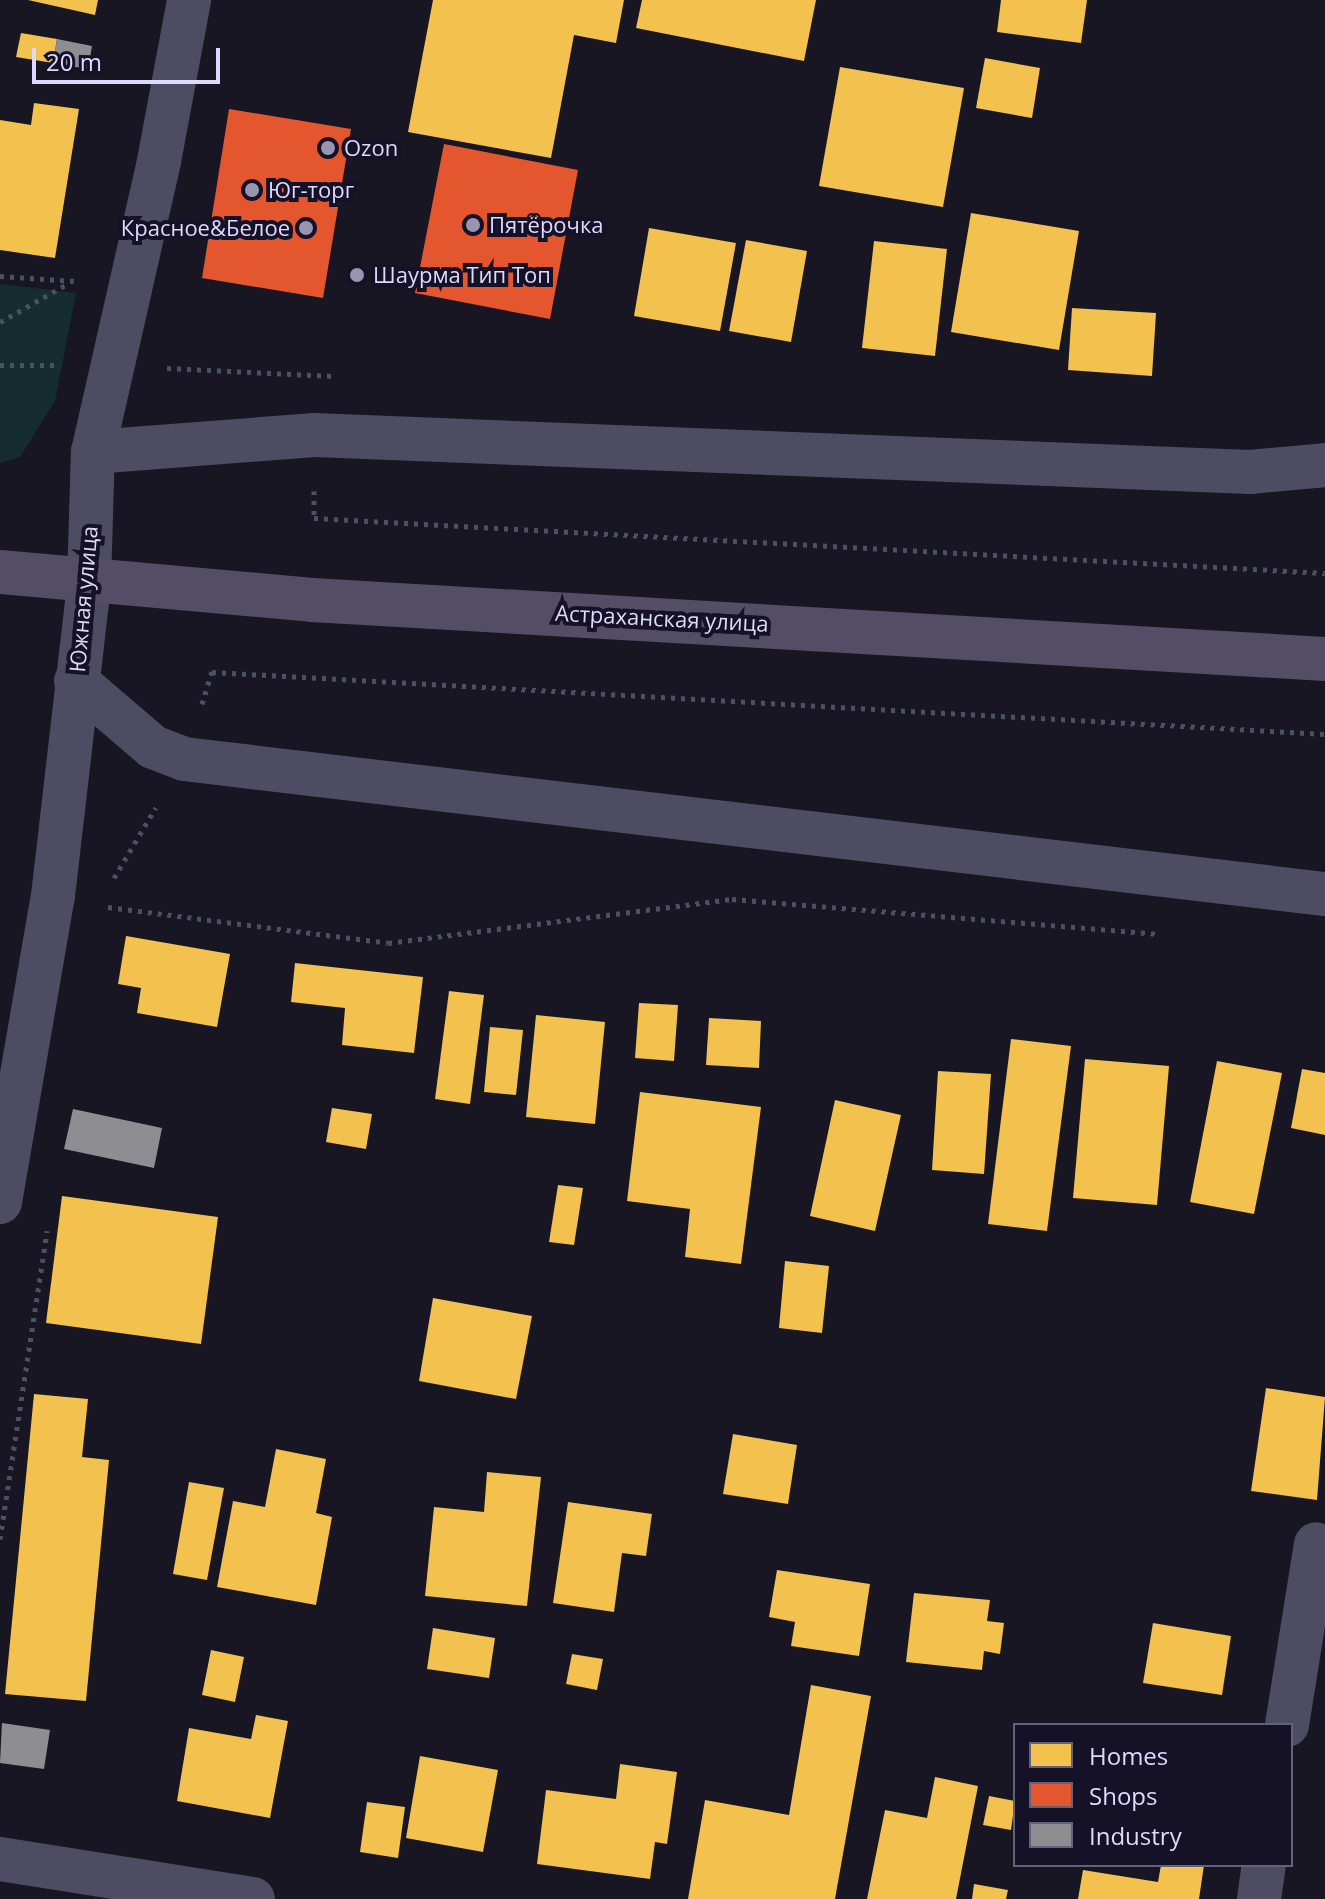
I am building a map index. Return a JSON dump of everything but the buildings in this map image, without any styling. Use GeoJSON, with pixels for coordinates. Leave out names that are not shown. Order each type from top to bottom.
{"type":"FeatureCollection","features":[{"type":"Feature","properties":{"kind":"main road","name":"Астраханская улица"},"geometry":{"type":"LineString","coordinates":[[0,572],[89,583],[1325,659]]}},
{"type":"Feature","properties":{"kind":"street","name":"Южная улица"},"geometry":{"type":"LineString","coordinates":[[0,1202],[53,896],[89,583],[93,452],[159,161],[189,0]]}},
{"type":"Feature","properties":{"kind":"street"},"geometry":{"type":"LineString","coordinates":[[93,452],[314,435],[1250,472],[1325,465]]}},
{"type":"Feature","properties":{"kind":"street"},"geometry":{"type":"LineString","coordinates":[[76,681],[153,747],[184,759],[1325,894]]}},
{"type":"Feature","properties":{"kind":"street"},"geometry":{"type":"LineString","coordinates":[[1287,1723],[1316,1544]]}},
{"type":"Feature","properties":{"kind":"street"},"geometry":{"type":"LineString","coordinates":[[0,1859],[253,1899]]}},
{"type":"Feature","properties":{"kind":"street"},"geometry":{"type":"LineString","coordinates":[[1259,1899],[1264,1867]]}},
{"type":"Feature","properties":{"kind":"path"},"geometry":{"type":"LineString","coordinates":[[0,322],[69,283],[135,258]]}},
{"type":"Feature","properties":{"kind":"path"},"geometry":{"type":"LineString","coordinates":[[0,276],[69,283]]}},
{"type":"Feature","properties":{"kind":"path"},"geometry":{"type":"LineString","coordinates":[[311,375],[314,518],[1325,573]]}},
{"type":"Feature","properties":{"kind":"path"},"geometry":{"type":"LineString","coordinates":[[97,906],[184,759],[212,672],[1325,734]]}},
{"type":"Feature","properties":{"kind":"path"},"geometry":{"type":"LineString","coordinates":[[53,896],[97,906],[388,943],[732,899],[1170,935]]}},
{"type":"Feature","properties":{"kind":"green space"},"geometry":{"type":"Polygon","coordinates":[[[0,284],[76,293],[55,401],[20,457],[0,463],[0,284]]]}},
{"type":"Feature","properties":{"kind":"place","name":"Ozon"},"geometry":{"type":"Point","coordinates":[328,148]}},
{"type":"Feature","properties":{"kind":"place","name":"Юг-торг"},"geometry":{"type":"Point","coordinates":[252,190]}},
{"type":"Feature","properties":{"kind":"place","name":"Пятёрочка"},"geometry":{"type":"Point","coordinates":[473,225]}},
{"type":"Feature","properties":{"kind":"place","name":"Красное&Белое"},"geometry":{"type":"Point","coordinates":[306,228]}},
{"type":"Feature","properties":{"kind":"place","name":"Шаурма Тип Топ"},"geometry":{"type":"Point","coordinates":[357,275]}}]}
